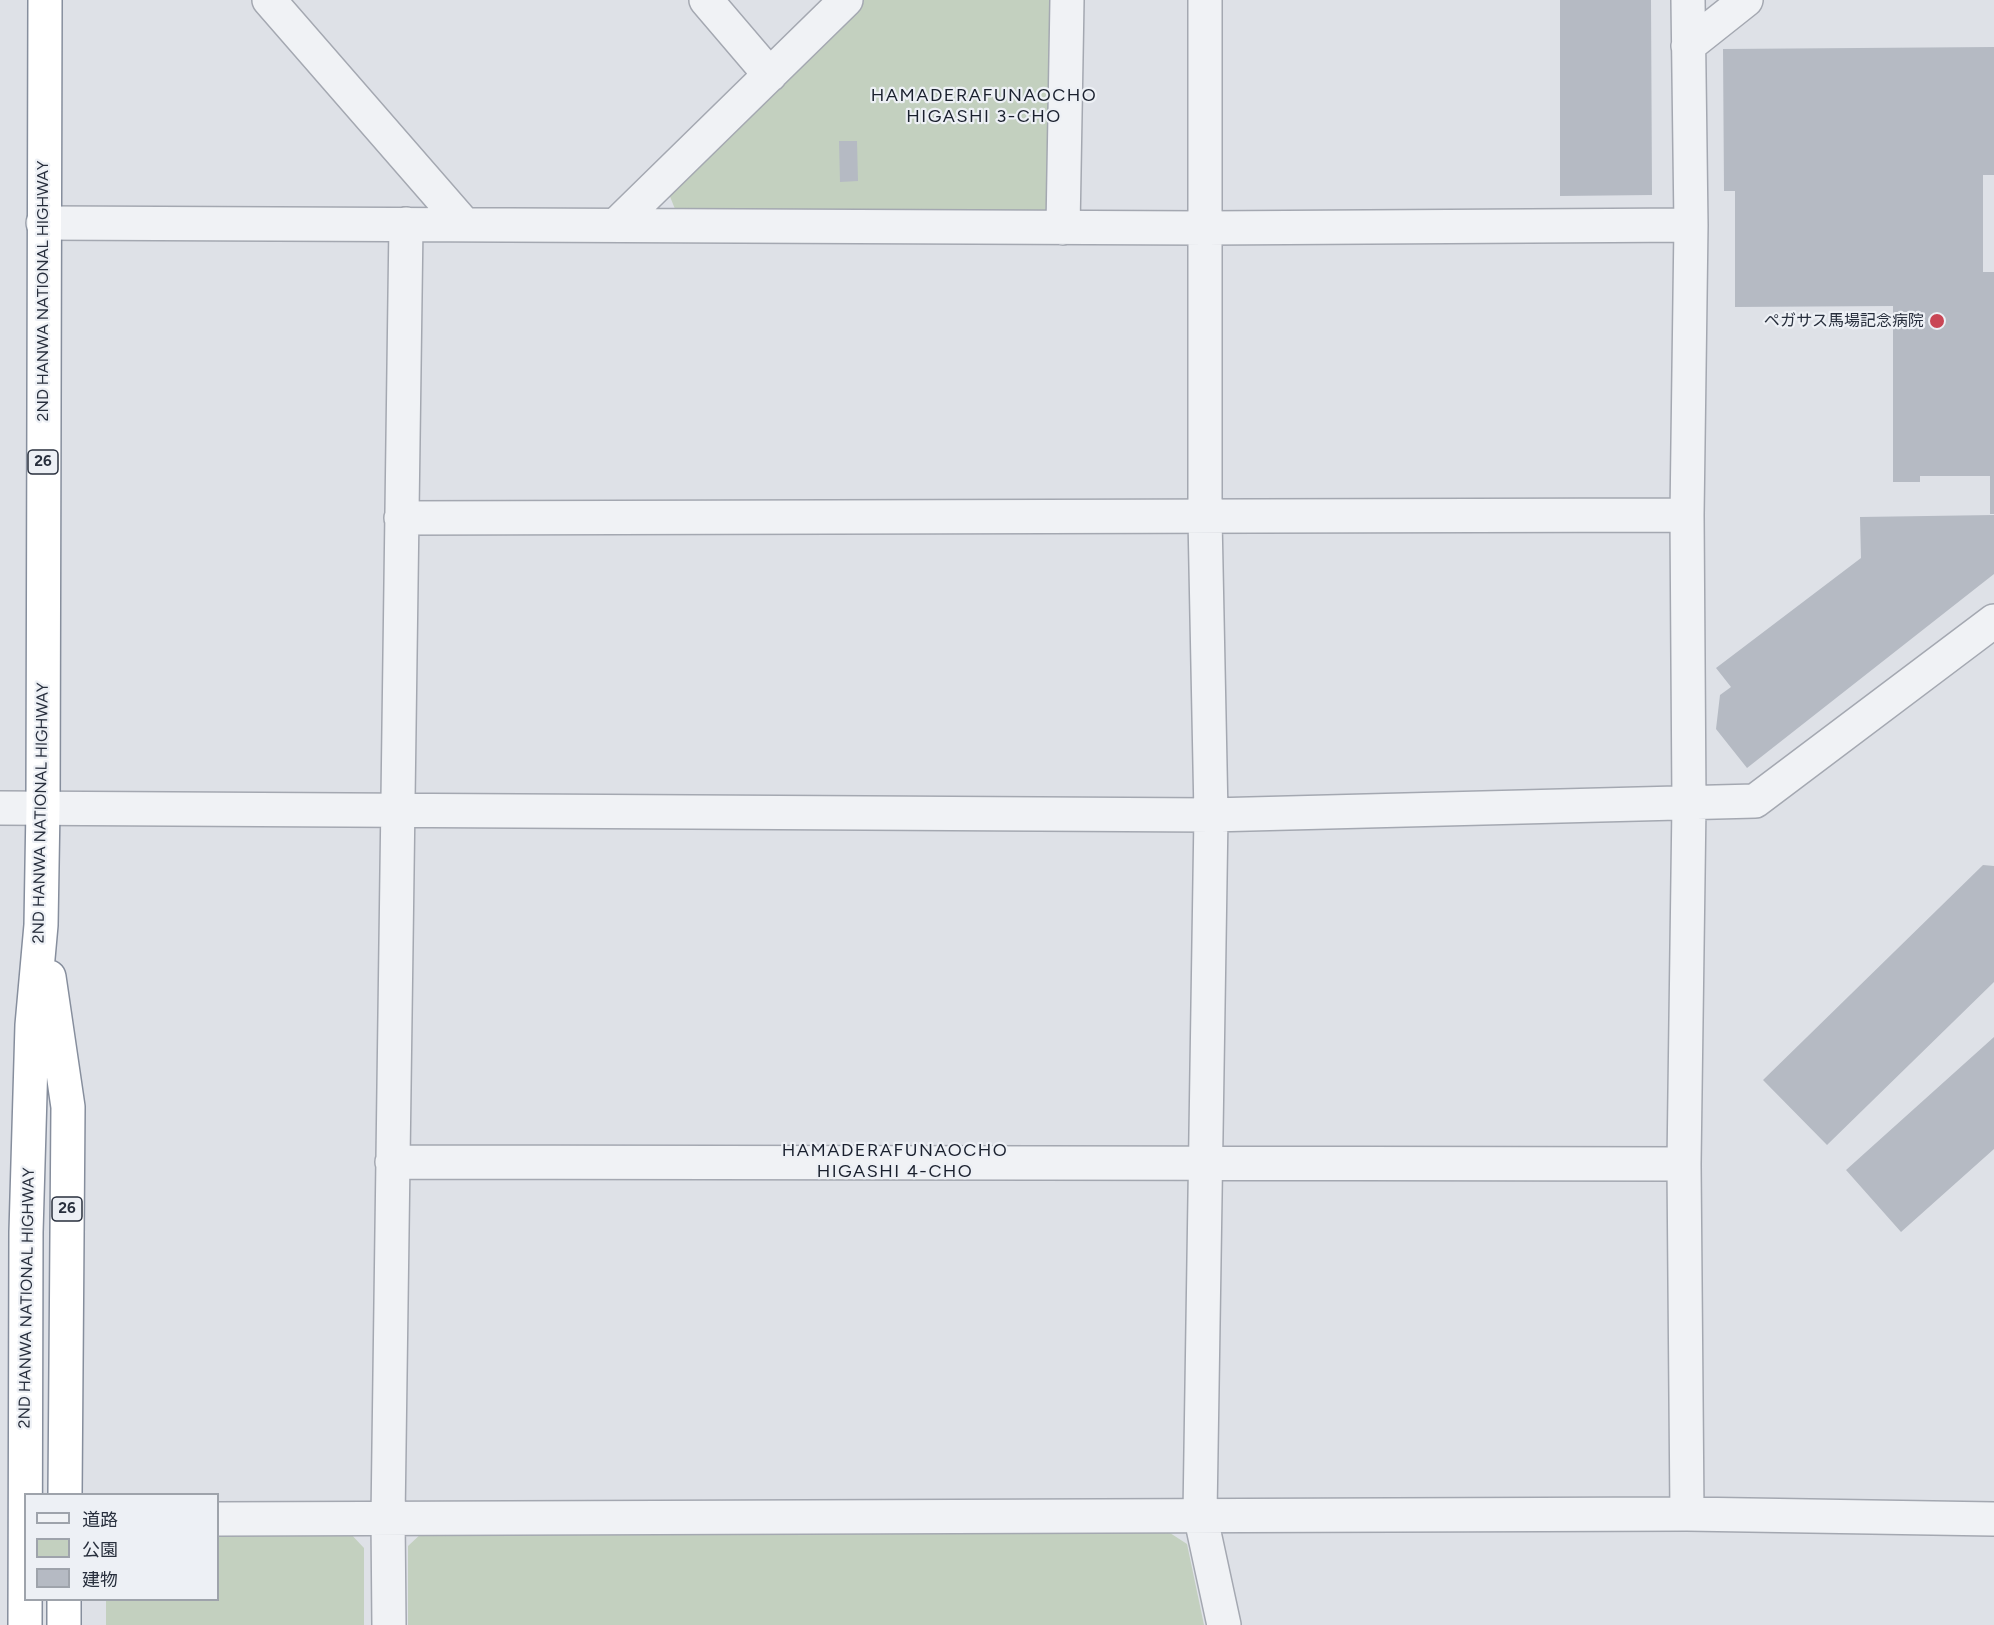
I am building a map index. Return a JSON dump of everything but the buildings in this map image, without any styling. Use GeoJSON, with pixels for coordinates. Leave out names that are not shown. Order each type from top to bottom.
{"type":"FeatureCollection","features":[{"type":"Feature","properties":{"kind":"highway","name":"2ND HANWA NATIONAL HIGHWAY"},"geometry":{"type":"LineString","coordinates":[[25,1493],[26,1232],[32,1025],[41,925],[43,807],[45,0]]}},
{"type":"Feature","properties":{"kind":"highway","name":"26"},"geometry":{"type":"LineString","coordinates":[[41,925],[68,1107],[64,1493]]}},
{"type":"Feature","properties":{"kind":"highway","name":"2ND HANWA NATIONAL HIGHWAY"},"geometry":{"type":"LineString","coordinates":[[25,1601],[25,1625]]}},
{"type":"Feature","properties":{"kind":"highway"},"geometry":{"type":"LineString","coordinates":[[64,1601],[64,1625]]}},
{"type":"Feature","properties":{"kind":"street"},"geometry":{"type":"LineString","coordinates":[[269,0],[464,224]]}},
{"type":"Feature","properties":{"kind":"street"},"geometry":{"type":"LineString","coordinates":[[706,0],[770,75]]}},
{"type":"Feature","properties":{"kind":"street"},"geometry":{"type":"LineString","coordinates":[[616,225],[846,0]]}},
{"type":"Feature","properties":{"kind":"street"},"geometry":{"type":"LineString","coordinates":[[1063,228],[1067,0]]}},
{"type":"Feature","properties":{"kind":"street"},"geometry":{"type":"LineString","coordinates":[[1205,0],[1205,518],[1211,815],[1200,1515],[1224,1625]]}},
{"type":"Feature","properties":{"kind":"street"},"geometry":{"type":"LineString","coordinates":[[1687,1514],[1684,1164],[1689,804],[1688,515],[1691,225],[1689,0]]}},
{"type":"Feature","properties":{"kind":"street"},"geometry":{"type":"LineString","coordinates":[[1688,46],[1746,0]]}},
{"type":"Feature","properties":{"kind":"street"},"geometry":{"type":"LineString","coordinates":[[43,223],[1063,228],[1691,225]]}},
{"type":"Feature","properties":{"kind":"street"},"geometry":{"type":"LineString","coordinates":[[389,1625],[392,1162],[406,224]]}},
{"type":"Feature","properties":{"kind":"street"},"geometry":{"type":"LineString","coordinates":[[401,518],[1205,518],[1688,515]]}},
{"type":"Feature","properties":{"kind":"street"},"geometry":{"type":"LineString","coordinates":[[0,808],[1211,815],[1755,801],[1994,621]]}},
{"type":"Feature","properties":{"kind":"street"},"geometry":{"type":"LineString","coordinates":[[392,1162],[1684,1164]]}},
{"type":"Feature","properties":{"kind":"street"},"geometry":{"type":"LineString","coordinates":[[219,1519],[1687,1514],[1994,1519]]}},
{"type":"Feature","properties":{"kind":"green space"},"geometry":{"type":"Polygon","coordinates":[[[862,0],[1056,0],[1053,205],[1042,216],[675,209],[667,189],[862,0]]]}},
{"type":"Feature","properties":{"kind":"green space"},"geometry":{"type":"Polygon","coordinates":[[[219,1531],[348,1531],[364,1548],[364,1625],[106,1625],[106,1601],[219,1601],[219,1531]]]}},
{"type":"Feature","properties":{"kind":"green space"},"geometry":{"type":"Polygon","coordinates":[[[423,1532],[1170,1533],[1187,1544],[1204,1625],[408,1625],[408,1546],[423,1532]]]}},
{"type":"Feature","properties":{"kind":"place","name":"ペガサス馬場記念病院"},"geometry":{"type":"Point","coordinates":[1937,321]}},
{"type":"Feature","properties":{"kind":"district","name":"HAMADERAFUNAOCHO HIGASHI 3-CHO"},"geometry":{"type":"Point","coordinates":[984,106]}},
{"type":"Feature","properties":{"kind":"district","name":"HAMADERAFUNAOCHO HIGASHI 4-CHO"},"geometry":{"type":"Point","coordinates":[895,1161]}}]}
